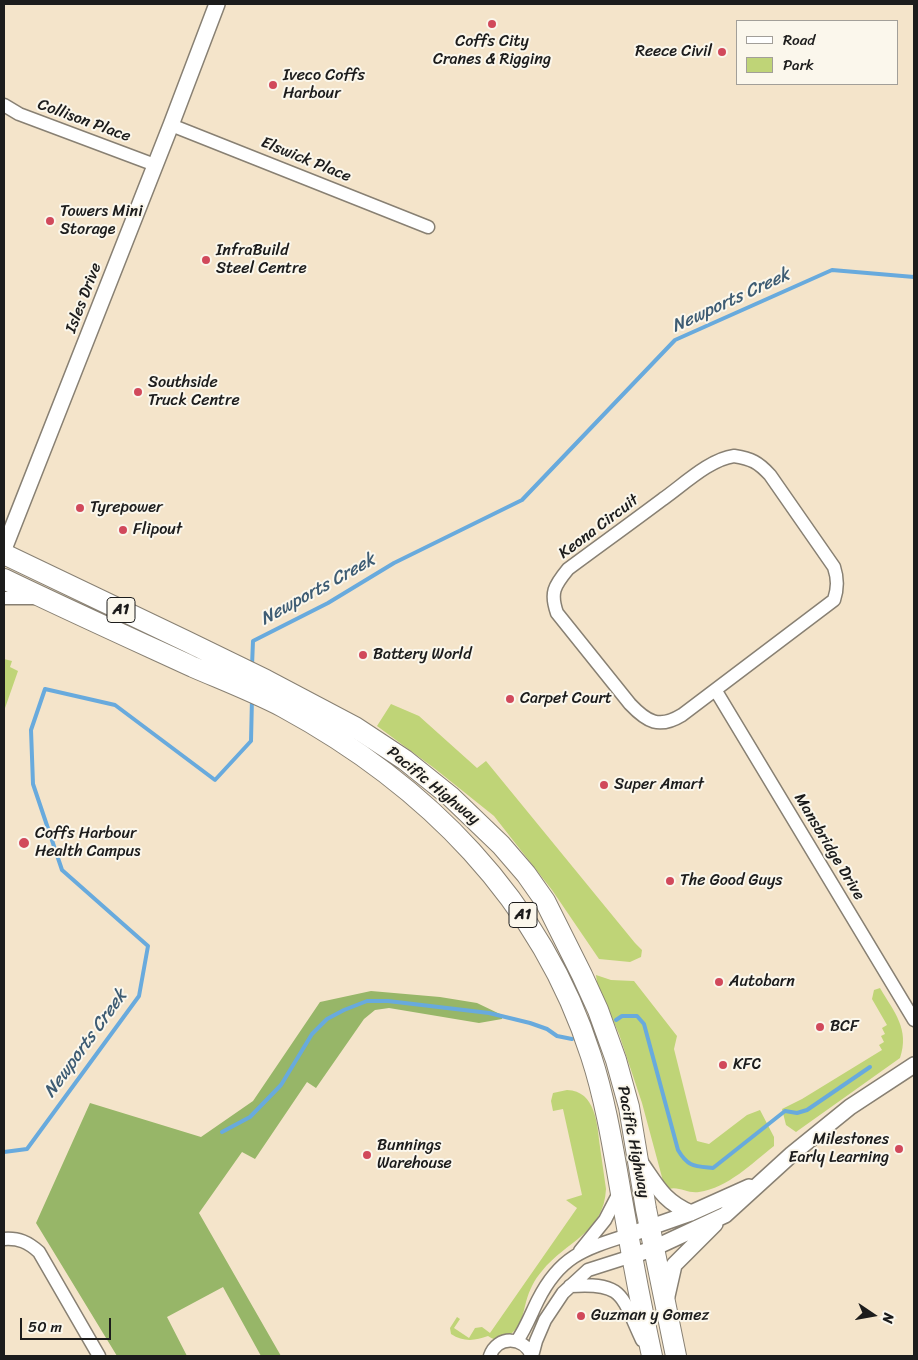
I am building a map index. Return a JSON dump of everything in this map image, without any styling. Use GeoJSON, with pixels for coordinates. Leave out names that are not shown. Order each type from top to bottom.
{"type":"FeatureCollection","features":[{"type":"Feature","properties":{"kind":"highway","name":"Pacific Highway"},"geometry":{"type":"LineString","coordinates":[[4,554],[234,675]]}},
{"type":"Feature","properties":{"kind":"highway","name":"Pacific Highway"},"geometry":{"type":"LineString","coordinates":[[4,579],[42,598],[234,675],[355,727],[405,760],[450,796],[501,845],[526,874],[545,901],[598,1010],[616,1060],[629,1107],[636,1157],[676,1356]]}},
{"type":"Feature","properties":{"kind":"highway","name":"Pacific Highway"},"geometry":{"type":"LineString","coordinates":[[265,689],[365,759],[418,800],[466,844],[519,909],[543,946],[576,1011],[606,1107],[651,1356]]}},
{"type":"Feature","properties":{"kind":"street","name":"Isles Drive"},"geometry":{"type":"LineString","coordinates":[[4,549],[217,4]]}},
{"type":"Feature","properties":{"kind":"street","name":"Collison Place"},"geometry":{"type":"LineString","coordinates":[[4,105],[19,114],[155,164]]}},
{"type":"Feature","properties":{"kind":"street","name":"Elswick Place"},"geometry":{"type":"LineString","coordinates":[[171,125],[428,227]]}},
{"type":"Feature","properties":{"kind":"street","name":"Keona Circuit"},"geometry":{"type":"LineString","coordinates":[[734,456],[750,458],[760,464],[770,475],[834,567],[837,578],[837,592],[834,600],[828,606],[716,691],[674,720],[662,723],[650,721],[641,716],[557,614],[552,600],[556,583],[568,570],[713,464],[726,457],[734,456]]}},
{"type":"Feature","properties":{"kind":"street"},"geometry":{"type":"LineString","coordinates":[[4,598],[42,598]]}},
{"type":"Feature","properties":{"kind":"street","name":"Mansbridge Drive"},"geometry":{"type":"LineString","coordinates":[[716,691],[914,1020]]}},
{"type":"Feature","properties":{"kind":"street"},"geometry":{"type":"LineString","coordinates":[[665,1306],[674,1265],[705,1232],[792,1154],[850,1107],[914,1065]]}},
{"type":"Feature","properties":{"kind":"street"},"geometry":{"type":"LineString","coordinates":[[636,1157],[666,1198],[678,1208],[691,1213]]}},
{"type":"Feature","properties":{"kind":"street"},"geometry":{"type":"LineString","coordinates":[[576,1254],[691,1213],[762,1181]]}},
{"type":"Feature","properties":{"kind":"street"},"geometry":{"type":"LineString","coordinates":[[517,1341],[549,1280],[600,1227],[620,1189]]}},
{"type":"Feature","properties":{"kind":"street"},"geometry":{"type":"LineString","coordinates":[[532,1356],[545,1320],[557,1300],[588,1270],[654,1248],[726,1215]]}},
{"type":"Feature","properties":{"kind":"street"},"geometry":{"type":"LineString","coordinates":[[4,1239],[22,1240],[39,1252],[99,1356]]}},
{"type":"Feature","properties":{"kind":"street"},"geometry":{"type":"LineString","coordinates":[[570,1286],[601,1286],[617,1292],[625,1303],[651,1356]]}},
{"type":"Feature","properties":{"kind":"street"},"geometry":{"type":"LineString","coordinates":[[490,1356],[494,1348],[499,1344],[511,1340],[526,1346],[532,1356]]}},
{"type":"Feature","properties":{"kind":"green space"},"geometry":{"type":"Polygon","coordinates":[[[4,659],[12,661],[10,667],[18,671],[4,711],[4,659]]]}},
{"type":"Feature","properties":{"kind":"green space"},"geometry":{"type":"Polygon","coordinates":[[[391,704],[419,716],[477,768],[486,761],[642,950],[641,957],[630,962],[599,959],[552,890],[494,816],[377,726],[391,704]]]}},
{"type":"Feature","properties":{"kind":"green space"},"geometry":{"type":"Polygon","coordinates":[[[596,975],[611,980],[634,981],[677,1036],[674,1049],[697,1141],[709,1144],[747,1115],[760,1110],[774,1137],[774,1146],[739,1174],[720,1186],[699,1192],[676,1188],[669,1189],[663,1181],[642,1103],[619,1034],[597,983],[596,975]]]}},
{"type":"Feature","properties":{"kind":"green space"},"geometry":{"type":"Polygon","coordinates":[[[880,988],[902,1029],[903,1048],[900,1058],[796,1132],[786,1125],[782,1109],[802,1099],[882,1050],[879,1045],[884,1042],[881,1036],[885,1034],[882,1028],[887,1025],[872,999],[874,990],[880,988]]]}},
{"type":"Feature","properties":{"kind":"green space"},"geometry":{"type":"Polygon","coordinates":[[[371,991],[440,997],[477,1003],[502,1015],[502,1019],[479,1023],[389,1008],[375,1010],[364,1019],[316,1088],[307,1082],[255,1159],[242,1152],[199,1213],[281,1356],[261,1356],[223,1287],[167,1317],[187,1356],[117,1356],[36,1223],[90,1103],[201,1137],[253,1101],[320,1002],[371,991]]]}},
{"type":"Feature","properties":{"kind":"green space"},"geometry":{"type":"Polygon","coordinates":[[[567,1090],[584,1096],[589,1102],[596,1119],[606,1189],[604,1204],[599,1216],[582,1235],[539,1274],[529,1294],[520,1323],[507,1338],[501,1340],[488,1336],[469,1340],[456,1337],[451,1334],[450,1328],[457,1317],[460,1319],[454,1328],[469,1338],[475,1328],[482,1327],[490,1333],[577,1208],[566,1200],[582,1195],[563,1109],[553,1111],[551,1101],[553,1093],[567,1090]]]}},
{"type":"Feature","properties":{"kind":"waterway","name":"Newports Creek"},"geometry":{"type":"LineString","coordinates":[[252,666],[253,641],[328,603],[394,563],[522,500],[675,340],[832,270],[914,277]]}},
{"type":"Feature","properties":{"kind":"waterway","name":"Newports Creek"},"geometry":{"type":"LineString","coordinates":[[4,1152],[27,1149],[139,996],[148,946],[62,870],[33,784],[31,730],[45,689],[115,705],[215,780],[251,741],[252,698]]}},
{"type":"Feature","properties":{"kind":"waterway"},"geometry":{"type":"LineString","coordinates":[[222,1132],[250,1117],[281,1085],[312,1034],[327,1019],[367,1001],[388,1001],[489,1013],[530,1023],[547,1029],[557,1036],[572,1039]]}},
{"type":"Feature","properties":{"kind":"waterway"},"geometry":{"type":"LineString","coordinates":[[616,1020],[622,1016],[637,1016],[644,1024],[678,1150],[688,1163],[696,1166],[713,1168],[785,1111],[797,1113],[807,1110],[870,1067]]}},
{"type":"Feature","properties":{"kind":"place","name":"Coffs City Cranes & Rigging"},"geometry":{"type":"Point","coordinates":[492,24]}},
{"type":"Feature","properties":{"kind":"place","name":"Reece Civil"},"geometry":{"type":"Point","coordinates":[722,52]}},
{"type":"Feature","properties":{"kind":"place","name":"Iveco Coffs Harbour"},"geometry":{"type":"Point","coordinates":[273,85]}},
{"type":"Feature","properties":{"kind":"place","name":"Towers Mini Storage"},"geometry":{"type":"Point","coordinates":[50,221]}},
{"type":"Feature","properties":{"kind":"place","name":"InfraBuild Steel Centre"},"geometry":{"type":"Point","coordinates":[206,260]}},
{"type":"Feature","properties":{"kind":"place","name":"Southside Truck Centre"},"geometry":{"type":"Point","coordinates":[138,392]}},
{"type":"Feature","properties":{"kind":"place","name":"Tyrepower"},"geometry":{"type":"Point","coordinates":[80,508]}},
{"type":"Feature","properties":{"kind":"place","name":"Flipout"},"geometry":{"type":"Point","coordinates":[123,530]}},
{"type":"Feature","properties":{"kind":"place","name":"Battery World"},"geometry":{"type":"Point","coordinates":[363,655]}},
{"type":"Feature","properties":{"kind":"place","name":"Carpet Court"},"geometry":{"type":"Point","coordinates":[510,699]}},
{"type":"Feature","properties":{"kind":"place","name":"Super Amart"},"geometry":{"type":"Point","coordinates":[604,785]}},
{"type":"Feature","properties":{"kind":"place","name":"Coffs Harbour Health Campus"},"geometry":{"type":"Point","coordinates":[24,843]}},
{"type":"Feature","properties":{"kind":"place","name":"The Good Guys"},"geometry":{"type":"Point","coordinates":[670,881]}},
{"type":"Feature","properties":{"kind":"place","name":"Autobarn"},"geometry":{"type":"Point","coordinates":[719,982]}},
{"type":"Feature","properties":{"kind":"place","name":"BCF"},"geometry":{"type":"Point","coordinates":[820,1027]}},
{"type":"Feature","properties":{"kind":"place","name":"KFC"},"geometry":{"type":"Point","coordinates":[723,1065]}},
{"type":"Feature","properties":{"kind":"place","name":"Milestones Early Learning"},"geometry":{"type":"Point","coordinates":[899,1149]}},
{"type":"Feature","properties":{"kind":"place","name":"Bunnings Warehouse"},"geometry":{"type":"Point","coordinates":[367,1155]}},
{"type":"Feature","properties":{"kind":"place","name":"Guzman y Gomez"},"geometry":{"type":"Point","coordinates":[581,1316]}}]}
